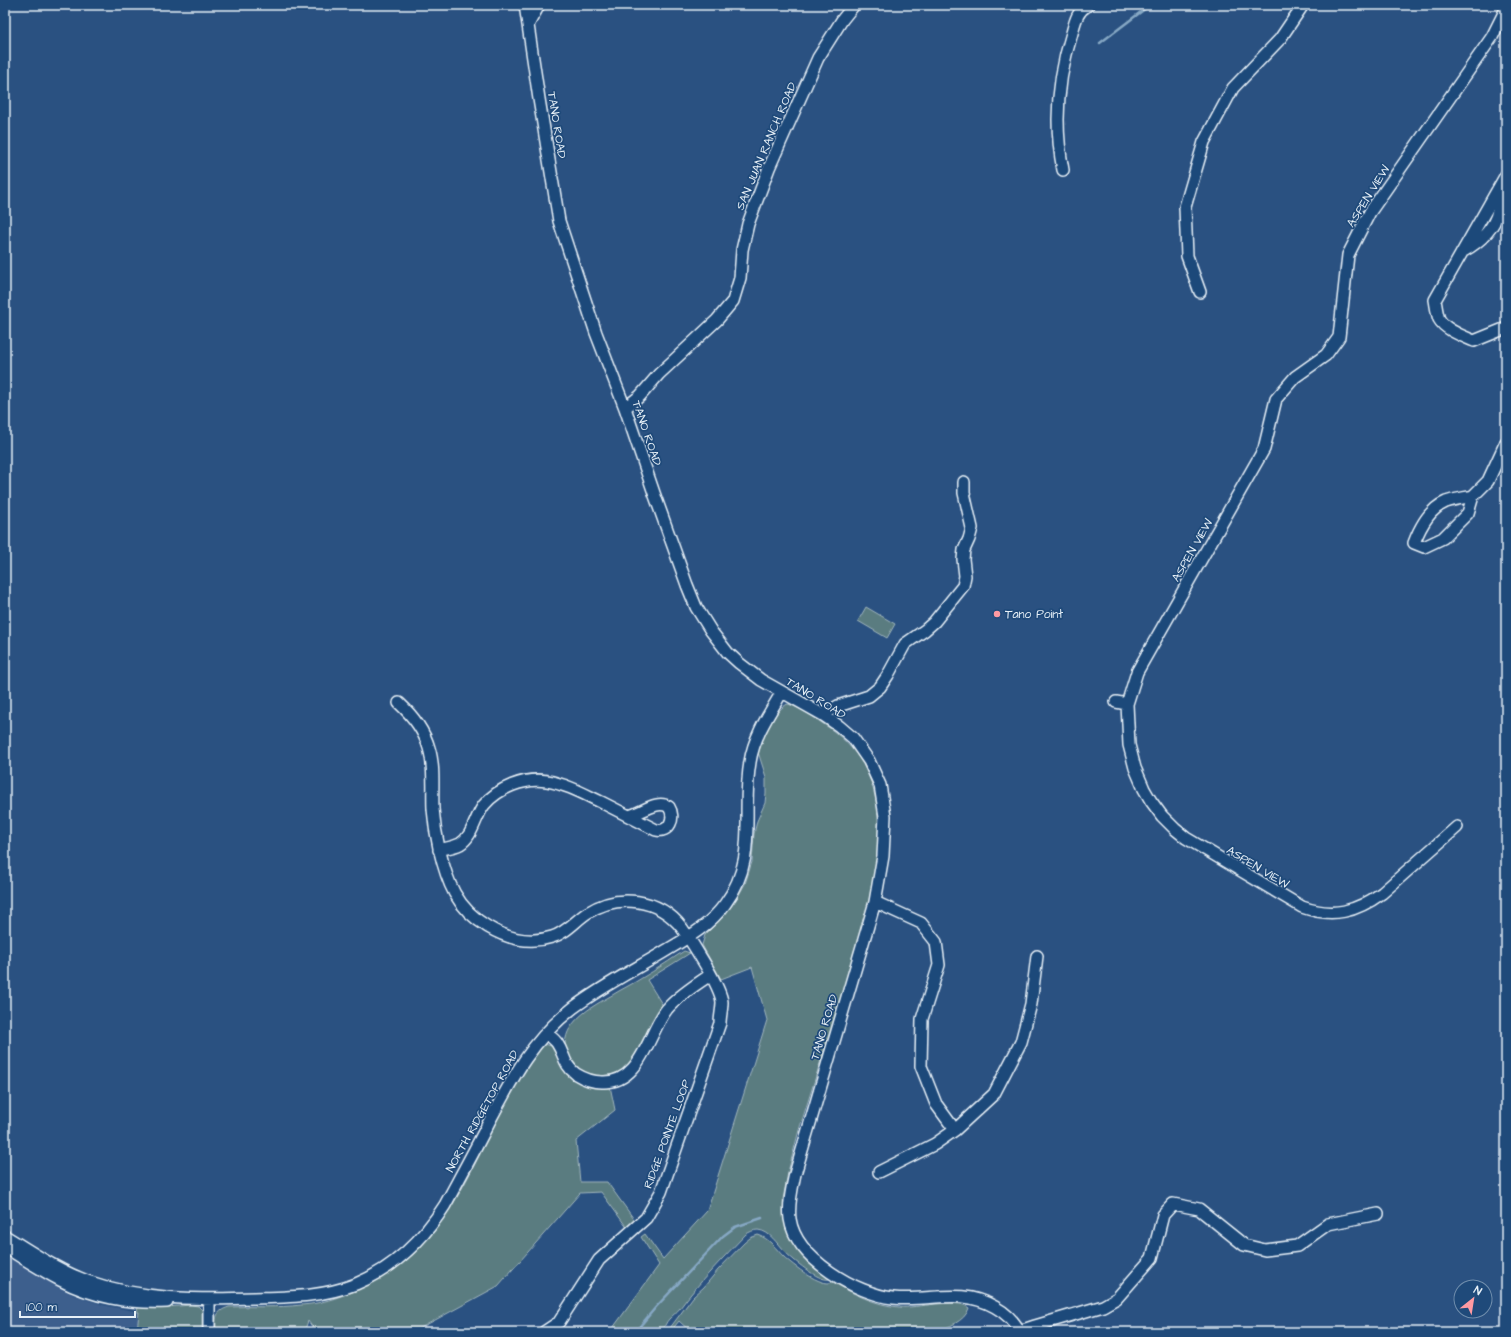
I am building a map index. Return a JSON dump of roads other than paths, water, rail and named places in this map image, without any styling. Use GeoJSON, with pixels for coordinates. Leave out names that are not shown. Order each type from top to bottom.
{"type":"FeatureCollection","features":[{"type":"Feature","properties":{"kind":"street","name":"TANO ROAD"},"geometry":{"type":"LineString","coordinates":[[526,5],[539,99],[560,221],[596,333],[625,408],[654,494],[696,607],[711,631],[728,653],[748,672],[823,715],[853,738],[869,761],[880,785],[885,821],[883,856],[875,902],[795,1174],[790,1202],[790,1219],[792,1227],[800,1243],[812,1256],[836,1276],[862,1290],[882,1297],[896,1299],[953,1296],[977,1298],[991,1304],[1004,1313],[1016,1325],[1020,1332]]}},
{"type":"Feature","properties":{"kind":"street"},"geometry":{"type":"LineString","coordinates":[[528,23],[539,5]]}},
{"type":"Feature","properties":{"kind":"street","name":"SAN JUAN RANCH ROAD"},"geometry":{"type":"LineString","coordinates":[[625,408],[640,396],[658,374],[718,320],[732,301],[740,278],[742,250],[748,224],[769,168],[818,58],[842,20],[854,5]]}},
{"type":"Feature","properties":{"kind":"street"},"geometry":{"type":"LineString","coordinates":[[1063,170],[1059,152],[1058,119],[1065,56],[1081,9],[1088,5]]}},
{"type":"Feature","properties":{"kind":"street"},"geometry":{"type":"LineString","coordinates":[[1200,292],[1187,256],[1185,207],[1204,142],[1233,88],[1280,39],[1303,5]]}},
{"type":"Feature","properties":{"kind":"street","name":"ASPEN VIEW"},"geometry":{"type":"LineString","coordinates":[[1457,827],[1382,893],[1364,905],[1337,913],[1321,912],[1302,907],[1194,843],[1175,829],[1162,816],[1144,789],[1135,768],[1121,703],[1137,672],[1264,449],[1276,399],[1295,377],[1326,355],[1339,337],[1348,255],[1370,212],[1492,37],[1506,9]]}},
{"type":"Feature","properties":{"kind":"street"},"geometry":{"type":"LineString","coordinates":[[1506,175],[1435,300],[1439,319],[1457,334],[1474,341],[1506,328]]}},
{"type":"Feature","properties":{"kind":"street"},"geometry":{"type":"LineString","coordinates":[[1473,496],[1445,502],[1432,512],[1420,527],[1414,543],[1424,547],[1442,538],[1468,513],[1473,496],[1488,481],[1506,442]]}},
{"type":"Feature","properties":{"kind":"street"},"geometry":{"type":"LineString","coordinates":[[823,715],[838,706],[869,696],[880,687],[905,644],[926,630],[934,622],[962,586],[965,576],[963,559],[964,550],[972,528],[964,493],[964,482]]}},
{"type":"Feature","properties":{"kind":"street","name":"NORTH RIDGETOP ROAD"},"geometry":{"type":"LineString","coordinates":[[5,1236],[50,1264],[88,1281],[116,1289],[177,1298],[209,1299],[298,1297],[314,1295],[355,1284],[393,1263],[416,1243],[436,1219],[445,1205],[516,1072],[528,1054],[546,1033],[582,1002],[700,929],[718,913],[730,898],[740,876],[745,860],[747,843],[748,783],[751,757],[761,729],[782,692]]}},
{"type":"Feature","properties":{"kind":"street","name":"RIDGE POINTE LOOP"},"geometry":{"type":"LineString","coordinates":[[399,703],[418,725],[429,749],[432,768],[435,827],[447,881],[460,901],[477,920],[509,937],[531,940],[554,937],[564,932],[595,909],[608,904],[622,901],[641,902],[658,908],[677,922],[688,937],[710,975],[722,1002],[720,1024],[661,1192],[646,1218],[599,1260],[559,1322],[544,1332]]}},
{"type":"Feature","properties":{"kind":"street"},"geometry":{"type":"LineString","coordinates":[[440,850],[455,846],[464,840],[471,831],[481,809],[498,793],[513,785],[530,780],[548,780],[566,786],[629,816]]}},
{"type":"Feature","properties":{"kind":"street"},"geometry":{"type":"LineString","coordinates":[[875,902],[921,923],[936,942],[939,965],[922,1020],[922,1066],[936,1104],[955,1130]]}},
{"type":"Feature","properties":{"kind":"street"},"geometry":{"type":"LineString","coordinates":[[879,1172],[935,1144],[955,1130],[994,1094],[1021,1042],[1031,1004],[1037,956]]}},
{"type":"Feature","properties":{"kind":"street"},"geometry":{"type":"LineString","coordinates":[[546,1033],[555,1041],[565,1063],[575,1073],[586,1079],[598,1082],[610,1082],[617,1080],[634,1067],[641,1057],[662,1017],[672,1003],[710,975]]}},
{"type":"Feature","properties":{"kind":"street"},"geometry":{"type":"LineString","coordinates":[[1020,1332],[1035,1326],[1103,1306],[1117,1298],[1152,1258],[1163,1215],[1173,1204],[1199,1209],[1244,1245],[1265,1250],[1297,1246],[1328,1224],[1378,1214]]}},
{"type":"Feature","properties":{"kind":"street","name":"NORTH RIDGETOP ROAD"},"geometry":{"type":"LineString","coordinates":[[5,1247],[61,1280],[96,1293],[141,1302],[168,1302],[177,1298]]}},
{"type":"Feature","properties":{"kind":"street"},"geometry":{"type":"LineString","coordinates":[[209,1299],[209,1332]]}},
{"type":"Feature","properties":{"kind":"waterway"},"geometry":{"type":"LineString","coordinates":[[1100,43],[1150,5]]}},
{"type":"Feature","properties":{"kind":"waterway"},"geometry":{"type":"LineString","coordinates":[[635,1332],[656,1307],[723,1236],[735,1227],[762,1218]]}},
{"type":"Feature","properties":{"kind":"place","name":"Tano Point"},"geometry":{"type":"Point","coordinates":[997,614]}}]}
